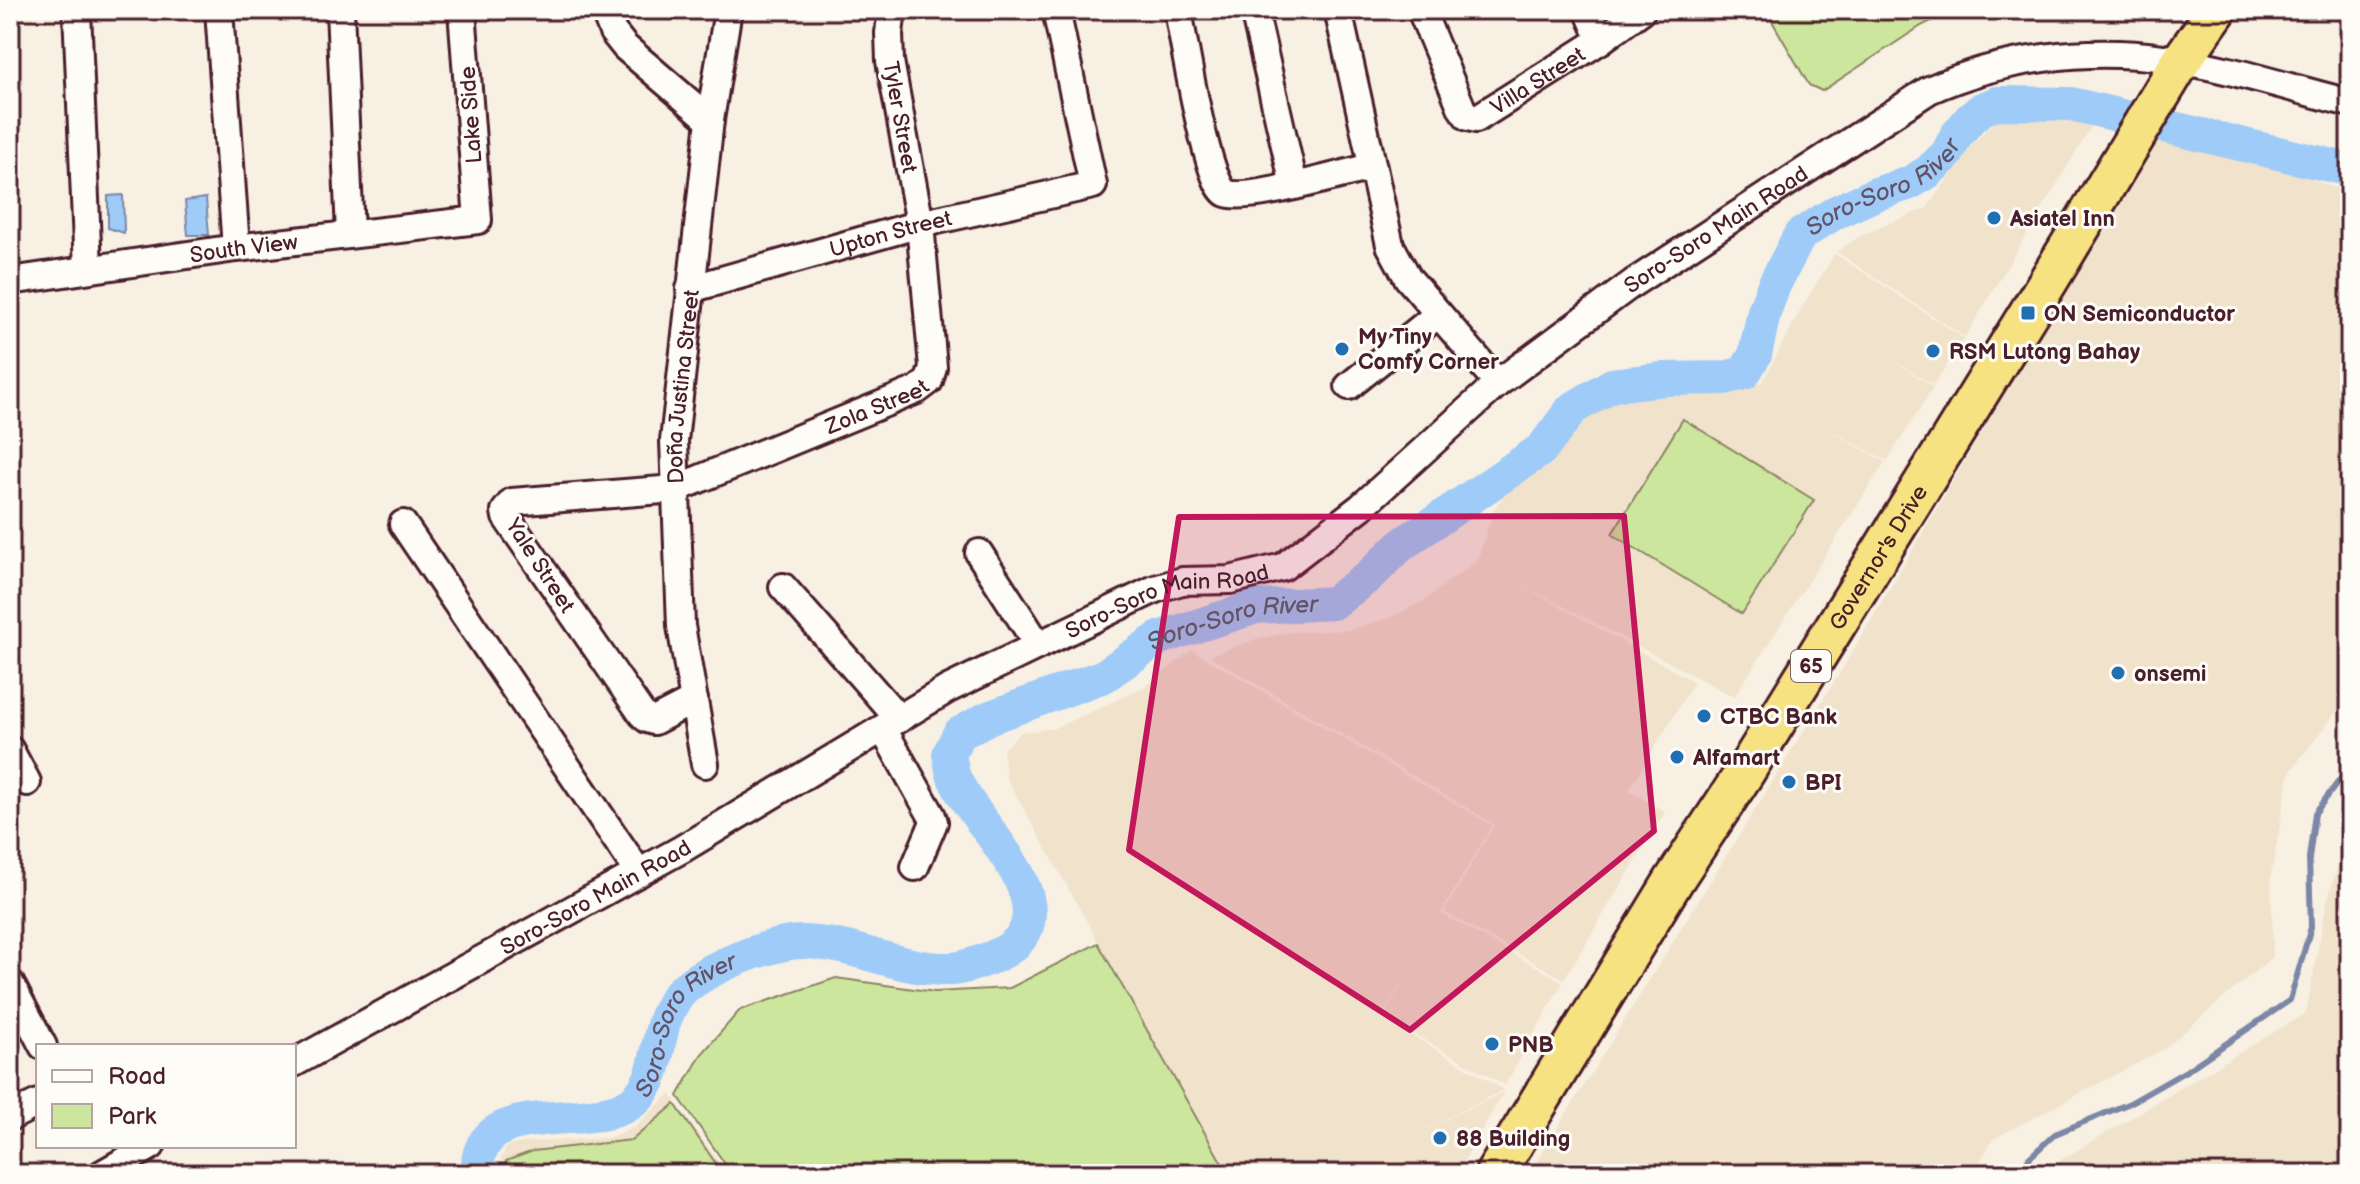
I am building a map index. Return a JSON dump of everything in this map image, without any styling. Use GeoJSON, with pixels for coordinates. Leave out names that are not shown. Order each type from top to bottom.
{"type":"FeatureCollection","features":[{"type":"Feature","properties":{"kind":"highway","name":"65"},"geometry":{"type":"LineString","coordinates":[[2175,72],[2217,10]]}},
{"type":"Feature","properties":{"kind":"highway","name":"Governor's Drive"},"geometry":{"type":"LineString","coordinates":[[1495,1174],[2175,72]]}},
{"type":"Feature","properties":{"kind":"street"},"geometry":{"type":"LineString","coordinates":[[77,10],[88,269]]}},
{"type":"Feature","properties":{"kind":"street"},"geometry":{"type":"LineString","coordinates":[[219,10],[236,248]]}},
{"type":"Feature","properties":{"kind":"street"},"geometry":{"type":"LineString","coordinates":[[340,10],[350,234]]}},
{"type":"Feature","properties":{"kind":"street","name":"Lake Side"},"geometry":{"type":"LineString","coordinates":[[462,10],[478,220]]}},
{"type":"Feature","properties":{"kind":"street"},"geometry":{"type":"LineString","coordinates":[[604,10],[613,32],[625,47],[710,120]]}},
{"type":"Feature","properties":{"kind":"street","name":"Doña Justina Street"},"geometry":{"type":"LineString","coordinates":[[705,764],[681,626],[675,417],[710,120],[728,10]]}},
{"type":"Feature","properties":{"kind":"street","name":"Tyler Street"},"geometry":{"type":"LineString","coordinates":[[892,10],[890,61],[920,224]]}},
{"type":"Feature","properties":{"kind":"street","name":"Upton Street"},"geometry":{"type":"LineString","coordinates":[[690,289],[920,224],[1093,185],[1056,10]]}},
{"type":"Feature","properties":{"kind":"street"},"geometry":{"type":"LineString","coordinates":[[1178,10],[1199,117],[1211,167],[1220,189],[1229,195],[1238,195],[1371,167]]}},
{"type":"Feature","properties":{"kind":"street"},"geometry":{"type":"LineString","coordinates":[[1254,10],[1294,185]]}},
{"type":"Feature","properties":{"kind":"street"},"geometry":{"type":"LineString","coordinates":[[1338,10],[1371,167],[1394,255],[1437,315],[1498,383]]}},
{"type":"Feature","properties":{"kind":"street","name":"Villa Street"},"geometry":{"type":"LineString","coordinates":[[1421,10],[1462,109],[1471,119],[1485,116],[1642,10]]}},
{"type":"Feature","properties":{"kind":"street"},"geometry":{"type":"LineString","coordinates":[[1588,10],[1601,40]]}},
{"type":"Feature","properties":{"kind":"street","name":"Soro-Soro Main Road"},"geometry":{"type":"LineString","coordinates":[[296,1062],[639,873],[948,689],[1155,589],[1182,581],[1230,580],[1283,567],[1361,507],[1498,383],[1633,283],[1929,90],[1980,71],[2040,59],[2108,55],[2175,72],[2350,103]]}},
{"type":"Feature","properties":{"kind":"street","name":"South View"},"geometry":{"type":"LineString","coordinates":[[10,281],[236,248],[478,220]]}},
{"type":"Feature","properties":{"kind":"street","name":"Zola Street"},"geometry":{"type":"LineString","coordinates":[[675,489],[917,390],[929,381],[933,367],[920,224]]}},
{"type":"Feature","properties":{"kind":"street"},"geometry":{"type":"LineString","coordinates":[[1349,386],[1437,315]]}},
{"type":"Feature","properties":{"kind":"street","name":"Yale Street"},"geometry":{"type":"LineString","coordinates":[[675,489],[512,502],[505,511],[506,517],[642,714],[654,721],[694,700]]}},
{"type":"Feature","properties":{"kind":"street"},"geometry":{"type":"LineString","coordinates":[[403,524],[639,873]]}},
{"type":"Feature","properties":{"kind":"street"},"geometry":{"type":"LineString","coordinates":[[979,553],[1038,645]]}},
{"type":"Feature","properties":{"kind":"street"},"geometry":{"type":"LineString","coordinates":[[783,587],[891,724],[934,822],[915,867]]}},
{"type":"Feature","properties":{"kind":"street"},"geometry":{"type":"LineString","coordinates":[[10,750],[27,782]]}},
{"type":"Feature","properties":{"kind":"street"},"geometry":{"type":"LineString","coordinates":[[10,983],[42,1044]]}},
{"type":"Feature","properties":{"kind":"street"},"geometry":{"type":"LineString","coordinates":[[10,1117],[36,1104]]}},
{"type":"Feature","properties":{"kind":"street"},"geometry":{"type":"LineString","coordinates":[[102,1174],[148,1148]]}},
{"type":"Feature","properties":{"kind":"highlighted area"},"geometry":{"type":"Polygon","coordinates":[[[1624,516],[1654,831],[1410,1030],[1129,850],[1179,517],[1624,516]]]}},
{"type":"Feature","properties":{"kind":"shaded area"},"geometry":{"type":"Polygon","coordinates":[[[2016,114],[2071,114],[2091,127],[1965,337],[1837,252],[1862,235],[1927,208],[1974,142],[1994,122],[2016,114]]]}},
{"type":"Feature","properties":{"kind":"shaded area"},"geometry":{"type":"Polygon","coordinates":[[[2205,141],[2350,193],[2350,694],[2289,773],[2271,875],[2273,956],[2164,1049],[1993,1139],[1972,1174],[1529,1174],[1843,668],[2152,143],[2205,141]]]}},
{"type":"Feature","properties":{"kind":"shaded area"},"geometry":{"type":"Polygon","coordinates":[[[1835,254],[1965,339],[1933,385],[1882,353],[1933,387],[1887,461],[1802,415],[1885,462],[1734,697],[1506,576],[1694,682],[1629,790],[1665,812],[1564,979],[1444,912],[1494,824],[1209,656],[1256,639],[1293,632],[1349,630],[1392,617],[1423,601],[1477,560],[1494,509],[1511,487],[1608,398],[1674,382],[1762,383],[1835,254]]]}},
{"type":"Feature","properties":{"kind":"shaded area"},"geometry":{"type":"Polygon","coordinates":[[[1192,650],[1492,825],[1441,913],[1563,982],[1505,1085],[1383,1017],[1405,977],[1381,1017],[1504,1090],[1401,1140],[1504,1092],[1456,1174],[1229,1174],[1006,777],[1003,749],[1021,732],[1052,729],[1146,686],[1192,650]]]}},
{"type":"Feature","properties":{"kind":"shaded area"},"geometry":{"type":"Polygon","coordinates":[[[2350,827],[2350,1174],[2049,1174],[2061,1160],[2306,1013],[2327,901],[2350,827]]]}},
{"type":"Feature","properties":{"kind":"shaded area"},"geometry":{"type":"Polygon","coordinates":[[[670,1094],[727,1174],[495,1174],[507,1146],[608,1138],[634,1128],[670,1094]]]}},
{"type":"Feature","properties":{"kind":"green space"},"geometry":{"type":"Polygon","coordinates":[[[1772,10],[1953,10],[1921,26],[1822,91],[1809,85],[1772,21],[1772,10]]]}},
{"type":"Feature","properties":{"kind":"green space"},"geometry":{"type":"Polygon","coordinates":[[[1683,419],[1814,500],[1742,614],[1612,534],[1683,419]]]}},
{"type":"Feature","properties":{"kind":"green space"},"geometry":{"type":"Polygon","coordinates":[[[1098,943],[1228,1174],[732,1174],[678,1096],[701,1055],[740,1010],[836,978],[935,992],[1010,988],[1098,943]]]}},
{"type":"Feature","properties":{"kind":"green space"},"geometry":{"type":"Polygon","coordinates":[[[675,1104],[723,1174],[504,1174],[506,1161],[533,1151],[632,1140],[675,1104]]]}},
{"type":"Feature","properties":{"kind":"water"},"geometry":{"type":"Polygon","coordinates":[[[123,195],[124,233],[108,228],[108,196],[123,195]]]}},
{"type":"Feature","properties":{"kind":"water"},"geometry":{"type":"Polygon","coordinates":[[[206,198],[209,235],[188,235],[185,201],[206,198]]]}},
{"type":"Feature","properties":{"kind":"waterway","name":"Soro-Soro River"},"geometry":{"type":"LineString","coordinates":[[479,1174],[478,1158],[488,1138],[504,1127],[525,1121],[597,1114],[618,1109],[635,1100],[652,1073],[664,1022],[678,995],[701,976],[736,959],[774,946],[804,942],[841,947],[915,966],[952,969],[983,961],[1011,947],[1025,931],[1029,912],[1026,893],[1004,852],[954,777],[949,754],[959,734],[988,718],[1104,676],[1159,638],[1256,607],[1333,603],[1369,576],[1401,545],[1542,449],[1572,409],[1612,385],[1664,379],[1724,378],[1744,373],[1755,355],[1764,312],[1774,285],[1800,235],[1836,212],[1910,183],[1928,172],[1947,154],[1956,136],[1982,109],[1998,103],[2071,104],[2350,170]]}},
{"type":"Feature","properties":{"kind":"waterway"},"geometry":{"type":"LineString","coordinates":[[2019,1174],[2029,1158],[2055,1134],[2130,1103],[2186,1071],[2290,1000],[2311,927],[2309,858],[2315,813],[2350,766]]}},
{"type":"Feature","properties":{"kind":"place","name":"Asiatel Inn"},"geometry":{"type":"Point","coordinates":[1994,218]}},
{"type":"Feature","properties":{"kind":"place","name":"ON Semiconductor"},"geometry":{"type":"Point","coordinates":[2028,313]}},
{"type":"Feature","properties":{"kind":"place","name":"My Tiny Comfy Corner"},"geometry":{"type":"Point","coordinates":[1342,349]}},
{"type":"Feature","properties":{"kind":"place","name":"RSM Lutong Bahay"},"geometry":{"type":"Point","coordinates":[1933,351]}},
{"type":"Feature","properties":{"kind":"place","name":"onsemi"},"geometry":{"type":"Point","coordinates":[2118,673]}},
{"type":"Feature","properties":{"kind":"place","name":"CTBC Bank"},"geometry":{"type":"Point","coordinates":[1704,716]}},
{"type":"Feature","properties":{"kind":"place","name":"Alfamart"},"geometry":{"type":"Point","coordinates":[1677,757]}},
{"type":"Feature","properties":{"kind":"place","name":"BPI"},"geometry":{"type":"Point","coordinates":[1789,782]}},
{"type":"Feature","properties":{"kind":"place","name":"PNB"},"geometry":{"type":"Point","coordinates":[1492,1044]}},
{"type":"Feature","properties":{"kind":"place","name":"88 Building"},"geometry":{"type":"Point","coordinates":[1440,1138]}}]}
